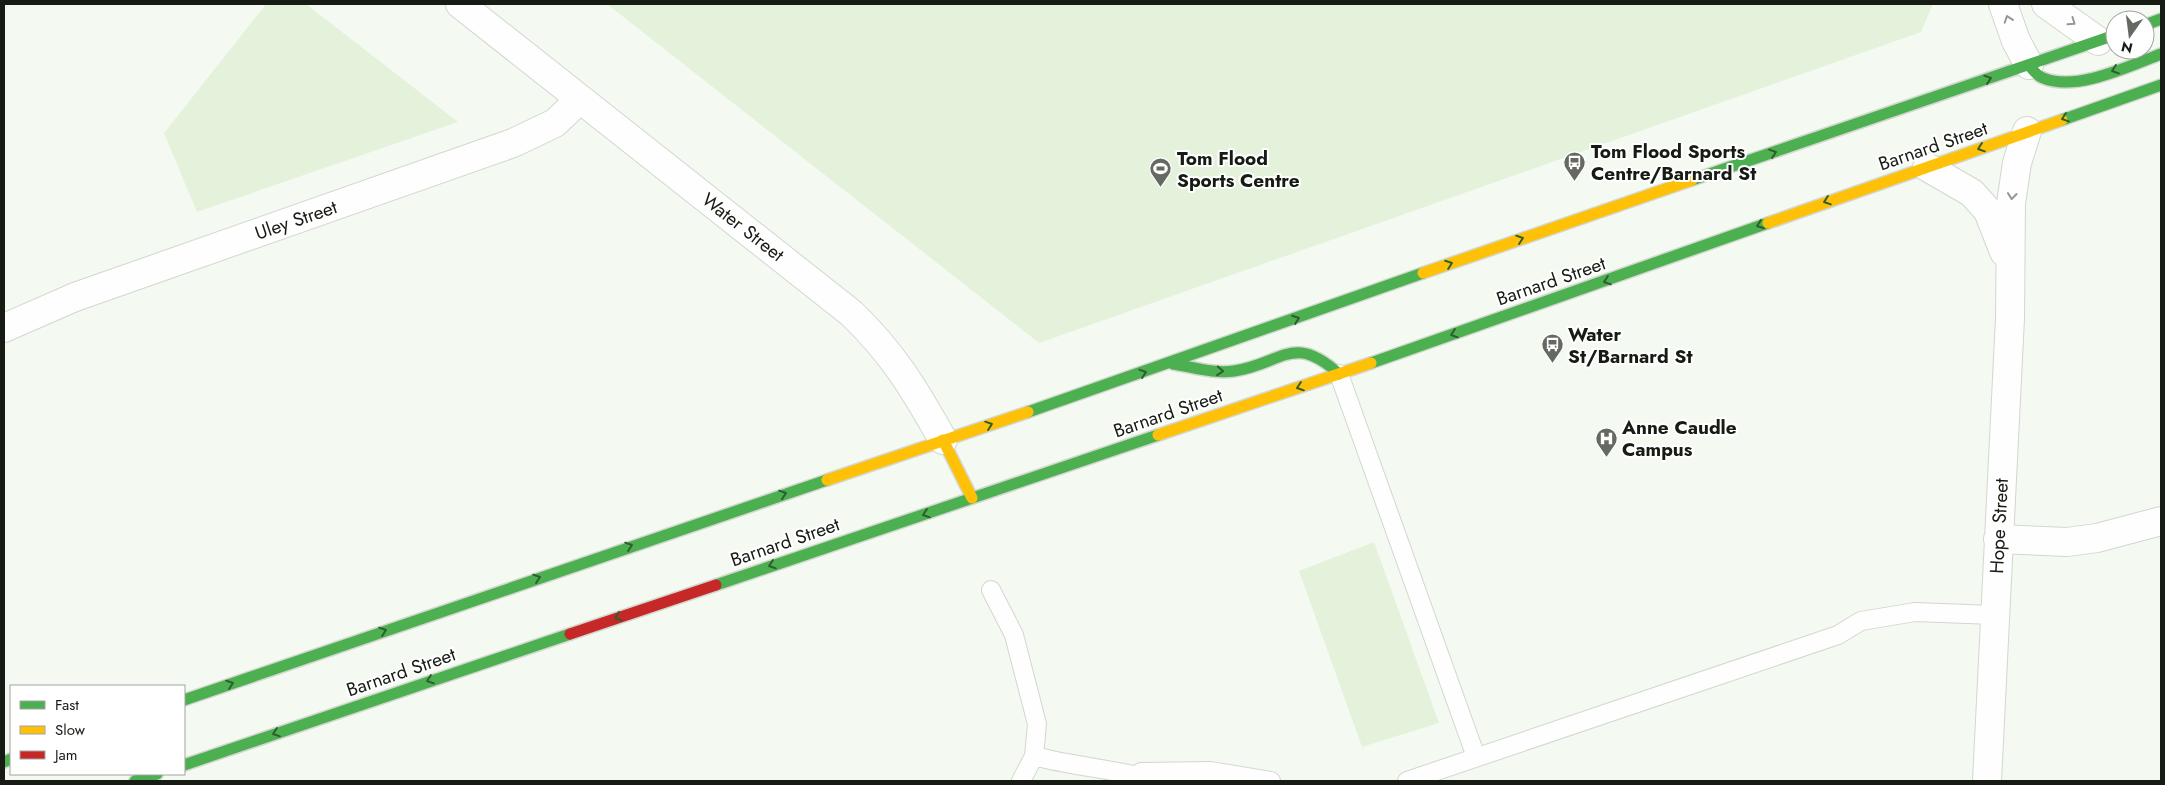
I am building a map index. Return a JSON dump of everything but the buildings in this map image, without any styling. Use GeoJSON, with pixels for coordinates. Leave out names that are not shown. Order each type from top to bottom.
{"type":"FeatureCollection","features":[{"type":"Feature","properties":{"kind":"main road"},"geometry":{"type":"LineString","coordinates":[[185,700],[1172,363],[1473,255],[2105,39]]}},
{"type":"Feature","properties":{"kind":"main road"},"geometry":{"type":"LineString","coordinates":[[2029,65],[2042,78],[2058,82],[2074,81],[2091,78],[2161,54]]}},
{"type":"Feature","properties":{"kind":"main road","name":"Barnard Street"},"geometry":{"type":"LineString","coordinates":[[185,765],[1339,374],[2161,86]]}},
{"type":"Feature","properties":{"kind":"main road"},"geometry":{"type":"LineString","coordinates":[[1172,363],[1220,372],[1236,371],[1292,350],[1314,354],[1329,362],[1339,374]]}},
{"type":"Feature","properties":{"kind":"main road","name":"Water Street"},"geometry":{"type":"LineString","coordinates":[[943,440],[972,498]]}},
{"type":"Feature","properties":{"kind":"main road"},"geometry":{"type":"LineString","coordinates":[[135,781],[154,775]]}},
{"type":"Feature","properties":{"kind":"street","name":"Water Street"},"geometry":{"type":"LineString","coordinates":[[460,4],[851,313],[876,337],[897,362],[943,440]]}},
{"type":"Feature","properties":{"kind":"street"},"geometry":{"type":"LineString","coordinates":[[2003,4],[2016,41],[2029,65]]}},
{"type":"Feature","properties":{"kind":"street"},"geometry":{"type":"LineString","coordinates":[[2046,4],[2105,37]]}},
{"type":"Feature","properties":{"kind":"street","name":"Uley Street"},"geometry":{"type":"LineString","coordinates":[[4,328],[75,297],[513,143],[554,123],[580,99]]}},
{"type":"Feature","properties":{"kind":"street","name":"Hope Street"},"geometry":{"type":"LineString","coordinates":[[1987,781],[2010,318],[2014,182],[2027,132]]}},
{"type":"Feature","properties":{"kind":"street","name":"Hope Street"},"geometry":{"type":"LineString","coordinates":[[1927,167],[1972,194],[1992,216],[2010,270]]}},
{"type":"Feature","properties":{"kind":"street"},"geometry":{"type":"LineString","coordinates":[[1998,539],[2067,542],[2097,538],[2161,521]]}},
{"type":"Feature","properties":{"kind":"lane"},"geometry":{"type":"LineString","coordinates":[[1339,374],[1476,757]]}},
{"type":"Feature","properties":{"kind":"lane"},"geometry":{"type":"LineString","coordinates":[[991,590],[1014,635],[1037,724],[1034,756],[1022,781]]}},
{"type":"Feature","properties":{"kind":"lane"},"geometry":{"type":"LineString","coordinates":[[1407,781],[1838,635],[1861,621],[1915,612],[1994,615]]}},
{"type":"Feature","properties":{"kind":"lane"},"geometry":{"type":"LineString","coordinates":[[1034,756],[1065,764],[1128,772],[1210,771],[1271,781]]}},
{"type":"Feature","properties":{"kind":"lane"},"geometry":{"type":"LineString","coordinates":[[1128,772],[1158,781]]}},
{"type":"Feature","properties":{"kind":"green space"},"geometry":{"type":"Polygon","coordinates":[[[266,4],[306,4],[458,122],[197,212],[164,133],[266,4]]]}},
{"type":"Feature","properties":{"kind":"green space","name":"Tom Flood Sports Centre"},"geometry":{"type":"Polygon","coordinates":[[[607,4],[1933,4],[1921,32],[1039,343],[607,4]]]}},
{"type":"Feature","properties":{"kind":"green space"},"geometry":{"type":"Polygon","coordinates":[[[1374,542],[1439,723],[1362,747],[1299,571],[1374,542]]]}},
{"type":"Feature","properties":{"kind":"traffic: fast"},"geometry":{"type":"LineString","coordinates":[[2155,21],[2161,19]]}},
{"type":"Feature","properties":{"kind":"traffic: fast"},"geometry":{"type":"LineString","coordinates":[[1692,180],[2105,38]]}},
{"type":"Feature","properties":{"kind":"traffic: fast"},"geometry":{"type":"LineString","coordinates":[[2029,65],[2043,78],[2071,82],[2102,76],[2161,54]]}},
{"type":"Feature","properties":{"kind":"traffic: fast"},"geometry":{"type":"LineString","coordinates":[[2062,120],[2161,85]]}},
{"type":"Feature","properties":{"kind":"traffic: fast"},"geometry":{"type":"LineString","coordinates":[[1371,363],[1768,223]]}},
{"type":"Feature","properties":{"kind":"traffic: fast"},"geometry":{"type":"LineString","coordinates":[[1028,412],[1423,273]]}},
{"type":"Feature","properties":{"kind":"traffic: fast"},"geometry":{"type":"LineString","coordinates":[[1173,364],[1226,372],[1250,367],[1287,354],[1298,353],[1310,355],[1339,374]]}},
{"type":"Feature","properties":{"kind":"traffic: fast"},"geometry":{"type":"LineString","coordinates":[[716,585],[1158,435]]}},
{"type":"Feature","properties":{"kind":"traffic: fast"},"geometry":{"type":"LineString","coordinates":[[185,700],[827,480]]}},
{"type":"Feature","properties":{"kind":"traffic: fast"},"geometry":{"type":"LineString","coordinates":[[185,765],[570,634]]}},
{"type":"Feature","properties":{"kind":"traffic: fast"},"geometry":{"type":"LineString","coordinates":[[4,762],[10,759]]}},
{"type":"Feature","properties":{"kind":"traffic: fast"},"geometry":{"type":"LineString","coordinates":[[135,781],[154,775]]}},
{"type":"Feature","properties":{"kind":"traffic: slow"},"geometry":{"type":"LineString","coordinates":[[1768,223],[2062,120]]}},
{"type":"Feature","properties":{"kind":"traffic: slow"},"geometry":{"type":"LineString","coordinates":[[1423,273],[1692,180]]}},
{"type":"Feature","properties":{"kind":"traffic: slow"},"geometry":{"type":"LineString","coordinates":[[1158,435],[1371,363]]}},
{"type":"Feature","properties":{"kind":"traffic: slow"},"geometry":{"type":"LineString","coordinates":[[827,480],[1028,412]]}},
{"type":"Feature","properties":{"kind":"traffic: slow"},"geometry":{"type":"LineString","coordinates":[[943,440],[972,498]]}},
{"type":"Feature","properties":{"kind":"traffic: jam"},"geometry":{"type":"LineString","coordinates":[[570,634],[716,585]]}},
{"type":"Feature","properties":{"kind":"place","name":"Tom Flood Sports Centre/Barnard St"},"geometry":{"type":"Point","coordinates":[1575,181]}},
{"type":"Feature","properties":{"kind":"place","name":"Tom Flood Sports Centre"},"geometry":{"type":"Point","coordinates":[1161,188]}},
{"type":"Feature","properties":{"kind":"place","name":"Water St/Barnard St"},"geometry":{"type":"Point","coordinates":[1552,364]}},
{"type":"Feature","properties":{"kind":"place","name":"Anne Caudle Campus"},"geometry":{"type":"Point","coordinates":[1606,457]}}]}
